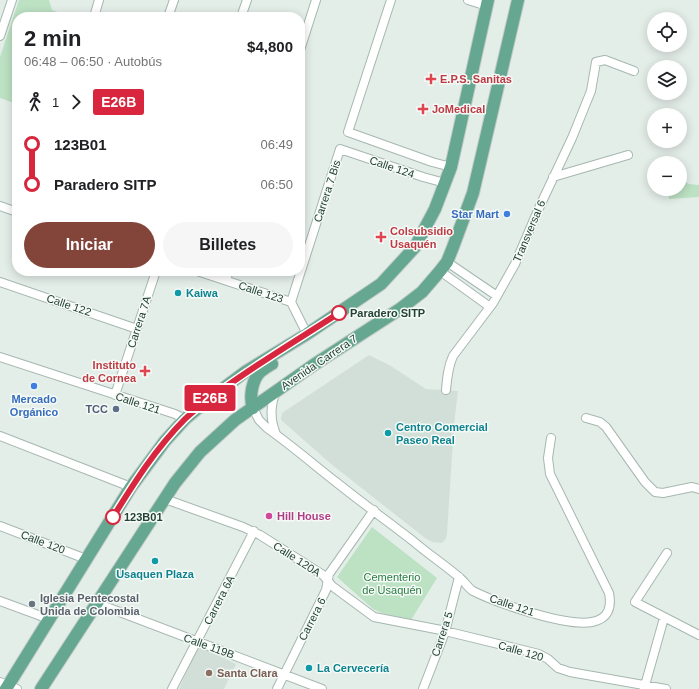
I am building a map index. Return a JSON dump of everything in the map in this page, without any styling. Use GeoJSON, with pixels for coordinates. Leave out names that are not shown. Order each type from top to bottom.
{"type":"FeatureCollection","features":[{"type":"Feature","properties":{"kind":"main road","name":"Avenida Carrera 7"},"geometry":{"type":"LineString","coordinates":[[41,689],[165,498],[187,467],[200,452],[235,420],[315,364],[400,309],[422,292],[443,267],[458,235],[473,193],[518,0]]}},
{"type":"Feature","properties":{"kind":"main road"},"geometry":{"type":"LineString","coordinates":[[8,686],[131,487],[165,441],[185,419],[245,372],[307,334],[381,284],[415,247],[435,209],[451,166],[488,3]]}},
{"type":"Feature","properties":{"kind":"main road"},"geometry":{"type":"LineString","coordinates":[[253,408],[252,393],[256,379],[260,372],[302,343],[330,319]]}},
{"type":"Feature","properties":{"kind":"street"},"geometry":{"type":"LineString","coordinates":[[0,36],[1,27],[12,0]]}},
{"type":"Feature","properties":{"kind":"street"},"geometry":{"type":"LineString","coordinates":[[95,12],[99,0]]}},
{"type":"Feature","properties":{"kind":"street"},"geometry":{"type":"LineString","coordinates":[[170,12],[174,0]]}},
{"type":"Feature","properties":{"kind":"street"},"geometry":{"type":"LineString","coordinates":[[243,12],[247,0]]}},
{"type":"Feature","properties":{"kind":"street"},"geometry":{"type":"LineString","coordinates":[[305,34],[316,0]]}},
{"type":"Feature","properties":{"kind":"street","name":"Calle 124"},"geometry":{"type":"LineString","coordinates":[[391,0],[348,132],[432,162],[451,166]]}},
{"type":"Feature","properties":{"kind":"street"},"geometry":{"type":"LineString","coordinates":[[468,0],[488,3]]}},
{"type":"Feature","properties":{"kind":"street","name":"Transversal 6"},"geometry":{"type":"LineString","coordinates":[[446,390],[447,377],[453,356],[497,296],[515,264],[553,177],[572,138],[591,91],[596,62],[606,60],[634,71]]}},
{"type":"Feature","properties":{"kind":"street","name":"Calle 124"},"geometry":{"type":"LineString","coordinates":[[340,149],[445,183]]}},
{"type":"Feature","properties":{"kind":"street","name":"Carrera 7 Bis"},"geometry":{"type":"LineString","coordinates":[[305,258],[340,149]]}},
{"type":"Feature","properties":{"kind":"street"},"geometry":{"type":"LineString","coordinates":[[553,177],[628,155]]}},
{"type":"Feature","properties":{"kind":"street"},"geometry":{"type":"LineString","coordinates":[[0,206],[12,210]]}},
{"type":"Feature","properties":{"kind":"street"},"geometry":{"type":"LineString","coordinates":[[443,267],[497,296]]}},
{"type":"Feature","properties":{"kind":"street"},"geometry":{"type":"LineString","coordinates":[[443,267],[490,306]]}},
{"type":"Feature","properties":{"kind":"street","name":"Carrera 7A"},"geometry":{"type":"LineString","coordinates":[[115,395],[154,276]]}},
{"type":"Feature","properties":{"kind":"street","name":"Calle 123"},"geometry":{"type":"LineString","coordinates":[[213,276],[291,302],[307,334]]}},
{"type":"Feature","properties":{"kind":"street"},"geometry":{"type":"LineString","coordinates":[[226,280],[227,276]]}},
{"type":"Feature","properties":{"kind":"street","name":"Carrera 7 Bis"},"geometry":{"type":"LineString","coordinates":[[291,302],[299,276]]}},
{"type":"Feature","properties":{"kind":"street","name":"Calle 122"},"geometry":{"type":"LineString","coordinates":[[0,282],[137,329]]}},
{"type":"Feature","properties":{"kind":"street","name":"Calle 121"},"geometry":{"type":"LineString","coordinates":[[0,357],[174,414],[185,419]]}},
{"type":"Feature","properties":{"kind":"street"},"geometry":{"type":"LineString","coordinates":[[276,391],[271,411],[271,418],[277,435]]}},
{"type":"Feature","properties":{"kind":"street","name":"Calle 121"},"geometry":{"type":"LineString","coordinates":[[253,408],[259,420],[277,435],[459,577],[472,590],[499,603],[544,616],[571,622],[586,623],[606,616],[610,610],[609,593],[550,474],[548,458],[551,438]]}},
{"type":"Feature","properties":{"kind":"street"},"geometry":{"type":"LineString","coordinates":[[586,418],[600,422],[606,427],[645,482],[656,492],[663,493],[692,487],[699,489]]}},
{"type":"Feature","properties":{"kind":"street"},"geometry":{"type":"LineString","coordinates":[[0,436],[131,487]]}},
{"type":"Feature","properties":{"kind":"street","name":"Calle 120A"},"geometry":{"type":"LineString","coordinates":[[165,498],[254,531],[323,575],[332,586],[374,617],[445,632]]}},
{"type":"Feature","properties":{"kind":"street","name":"Carrera 6"},"geometry":{"type":"LineString","coordinates":[[277,689],[326,590],[329,574],[374,510]]}},
{"type":"Feature","properties":{"kind":"street","name":"Calle 120"},"geometry":{"type":"LineString","coordinates":[[0,526],[86,558]]}},
{"type":"Feature","properties":{"kind":"street","name":"Carrera 6A"},"geometry":{"type":"LineString","coordinates":[[172,689],[254,531]]}},
{"type":"Feature","properties":{"kind":"street"},"geometry":{"type":"LineString","coordinates":[[667,554],[635,602],[699,635]]}},
{"type":"Feature","properties":{"kind":"street","name":"Carrera 5"},"geometry":{"type":"LineString","coordinates":[[423,689],[445,632],[459,577]]}},
{"type":"Feature","properties":{"kind":"street"},"geometry":{"type":"LineString","coordinates":[[0,601],[49,619]]}},
{"type":"Feature","properties":{"kind":"street","name":"Calle 119B"},"geometry":{"type":"LineString","coordinates":[[96,604],[322,689]]}},
{"type":"Feature","properties":{"kind":"street"},"geometry":{"type":"LineString","coordinates":[[644,687],[664,618]]}},
{"type":"Feature","properties":{"kind":"street","name":"Calle 120"},"geometry":{"type":"LineString","coordinates":[[445,632],[539,654],[548,659],[558,668],[570,672],[644,687],[666,689]]}},
{"type":"Feature","properties":{"kind":"shaded area"},"geometry":{"type":"Polygon","coordinates":[[[369,355],[391,366],[426,389],[458,391],[454,425],[447,534],[446,539],[442,543],[432,542],[425,538],[331,464],[281,420],[282,413],[369,355]]]}},
{"type":"Feature","properties":{"kind":"shaded area","name":"Santa Clara"},"geometry":{"type":"Polygon","coordinates":[[[198,646],[236,664],[224,689],[179,689],[198,646]]]}},
{"type":"Feature","properties":{"kind":"green space"},"geometry":{"type":"Polygon","coordinates":[[[19,0],[49,0],[52,10],[58,12],[15,12],[19,0]]]}},
{"type":"Feature","properties":{"kind":"green space"},"geometry":{"type":"Polygon","coordinates":[[[12,21],[12,102],[0,98],[0,57],[12,21]]]}},
{"type":"Feature","properties":{"kind":"green space"},"geometry":{"type":"Polygon","coordinates":[[[687,183],[699,185],[699,197],[669,199],[669,196],[687,196],[687,183]]]}},
{"type":"Feature","properties":{"kind":"green space","name":"Cementerio de Usaquén"},"geometry":{"type":"Polygon","coordinates":[[[372,527],[437,578],[411,620],[382,613],[373,609],[337,577],[372,527]]]}},
{"type":"Feature","properties":{"kind":"bus line","name":"E26B"},"geometry":{"type":"LineString","coordinates":[[113,517],[131,487],[148,463],[185,419],[245,372],[339,313]]}},
{"type":"Feature","properties":{"kind":"place","name":"E.P.S. Sanitas"},"geometry":{"type":"Point","coordinates":[431,79]}},
{"type":"Feature","properties":{"kind":"place","name":"JoMedical"},"geometry":{"type":"Point","coordinates":[423,109]}},
{"type":"Feature","properties":{"kind":"place","name":"Star Mart"},"geometry":{"type":"Point","coordinates":[507,214]}},
{"type":"Feature","properties":{"kind":"place","name":"Colsubsidio Usaquén"},"geometry":{"type":"Point","coordinates":[381,237]}},
{"type":"Feature","properties":{"kind":"place","name":"Kaiwa"},"geometry":{"type":"Point","coordinates":[178,293]}},
{"type":"Feature","properties":{"kind":"place","name":"Paradero SITP"},"geometry":{"type":"Point","coordinates":[339,313]}},
{"type":"Feature","properties":{"kind":"place","name":"Instituto de Cornea"},"geometry":{"type":"Point","coordinates":[145,371]}},
{"type":"Feature","properties":{"kind":"place","name":"Mercado Orgánico"},"geometry":{"type":"Point","coordinates":[34,386]}},
{"type":"Feature","properties":{"kind":"place","name":"TCC"},"geometry":{"type":"Point","coordinates":[116,409]}},
{"type":"Feature","properties":{"kind":"place","name":"Centro Comercial Paseo Real"},"geometry":{"type":"Point","coordinates":[388,433]}},
{"type":"Feature","properties":{"kind":"place","name":"Hill House"},"geometry":{"type":"Point","coordinates":[269,516]}},
{"type":"Feature","properties":{"kind":"place","name":"123B01"},"geometry":{"type":"Point","coordinates":[113,517]}},
{"type":"Feature","properties":{"kind":"place","name":"Usaquen Plaza"},"geometry":{"type":"Point","coordinates":[155,561]}},
{"type":"Feature","properties":{"kind":"place","name":"Iglesia Pentecostal Unida de Colombia"},"geometry":{"type":"Point","coordinates":[32,604]}},
{"type":"Feature","properties":{"kind":"place","name":"La Cervecería"},"geometry":{"type":"Point","coordinates":[309,668]}},
{"type":"Feature","properties":{"kind":"place","name":"Santa Clara"},"geometry":{"type":"Point","coordinates":[209,673]}}]}
